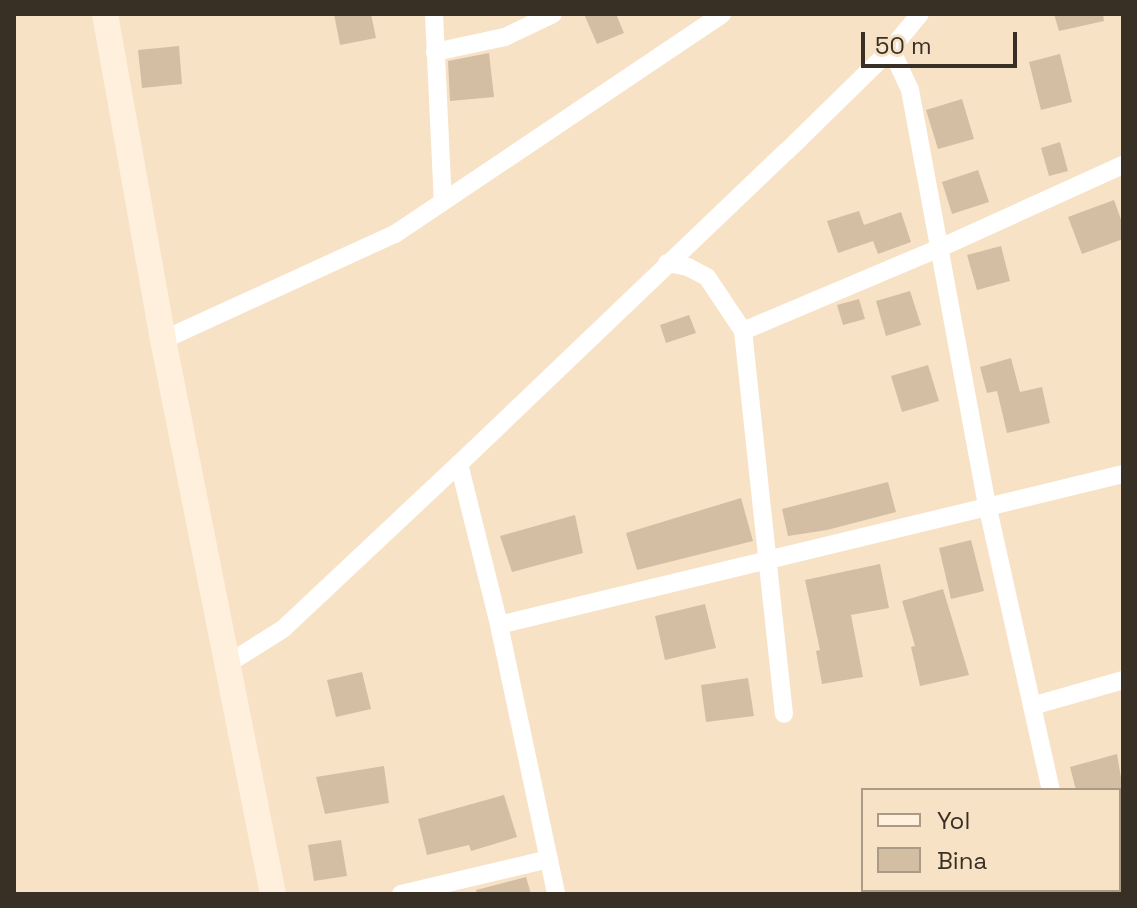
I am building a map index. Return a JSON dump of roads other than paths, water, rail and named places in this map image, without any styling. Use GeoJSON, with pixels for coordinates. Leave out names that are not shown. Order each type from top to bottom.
{"type":"FeatureCollection","features":[{"type":"Feature","properties":{"kind":"street"},"geometry":{"type":"LineString","coordinates":[[105,14],[163,340],[273,894]]}},
{"type":"Feature","properties":{"kind":"street"},"geometry":{"type":"LineString","coordinates":[[434,14],[443,202]]}},
{"type":"Feature","properties":{"kind":"street"},"geometry":{"type":"LineString","coordinates":[[435,52],[505,37],[553,14]]}},
{"type":"Feature","properties":{"kind":"street"},"geometry":{"type":"LineString","coordinates":[[163,340],[395,234],[722,14]]}},
{"type":"Feature","properties":{"kind":"street"},"geometry":{"type":"LineString","coordinates":[[229,663],[283,629],[459,464],[891,49],[920,14]]}},
{"type":"Feature","properties":{"kind":"street"},"geometry":{"type":"LineString","coordinates":[[891,49],[910,90],[942,247],[988,509],[1051,788]]}},
{"type":"Feature","properties":{"kind":"street"},"geometry":{"type":"LineString","coordinates":[[743,331],[942,247],[1123,165]]}},
{"type":"Feature","properties":{"kind":"street"},"geometry":{"type":"LineString","coordinates":[[667,263],[688,267],[707,277],[743,331],[784,714]]}},
{"type":"Feature","properties":{"kind":"street"},"geometry":{"type":"LineString","coordinates":[[459,464],[499,625],[556,894]]}},
{"type":"Feature","properties":{"kind":"street"},"geometry":{"type":"LineString","coordinates":[[499,625],[1123,474]]}},
{"type":"Feature","properties":{"kind":"street"},"geometry":{"type":"LineString","coordinates":[[1032,706],[1123,680]]}},
{"type":"Feature","properties":{"kind":"street"},"geometry":{"type":"LineString","coordinates":[[401,894],[549,859]]}}]}
